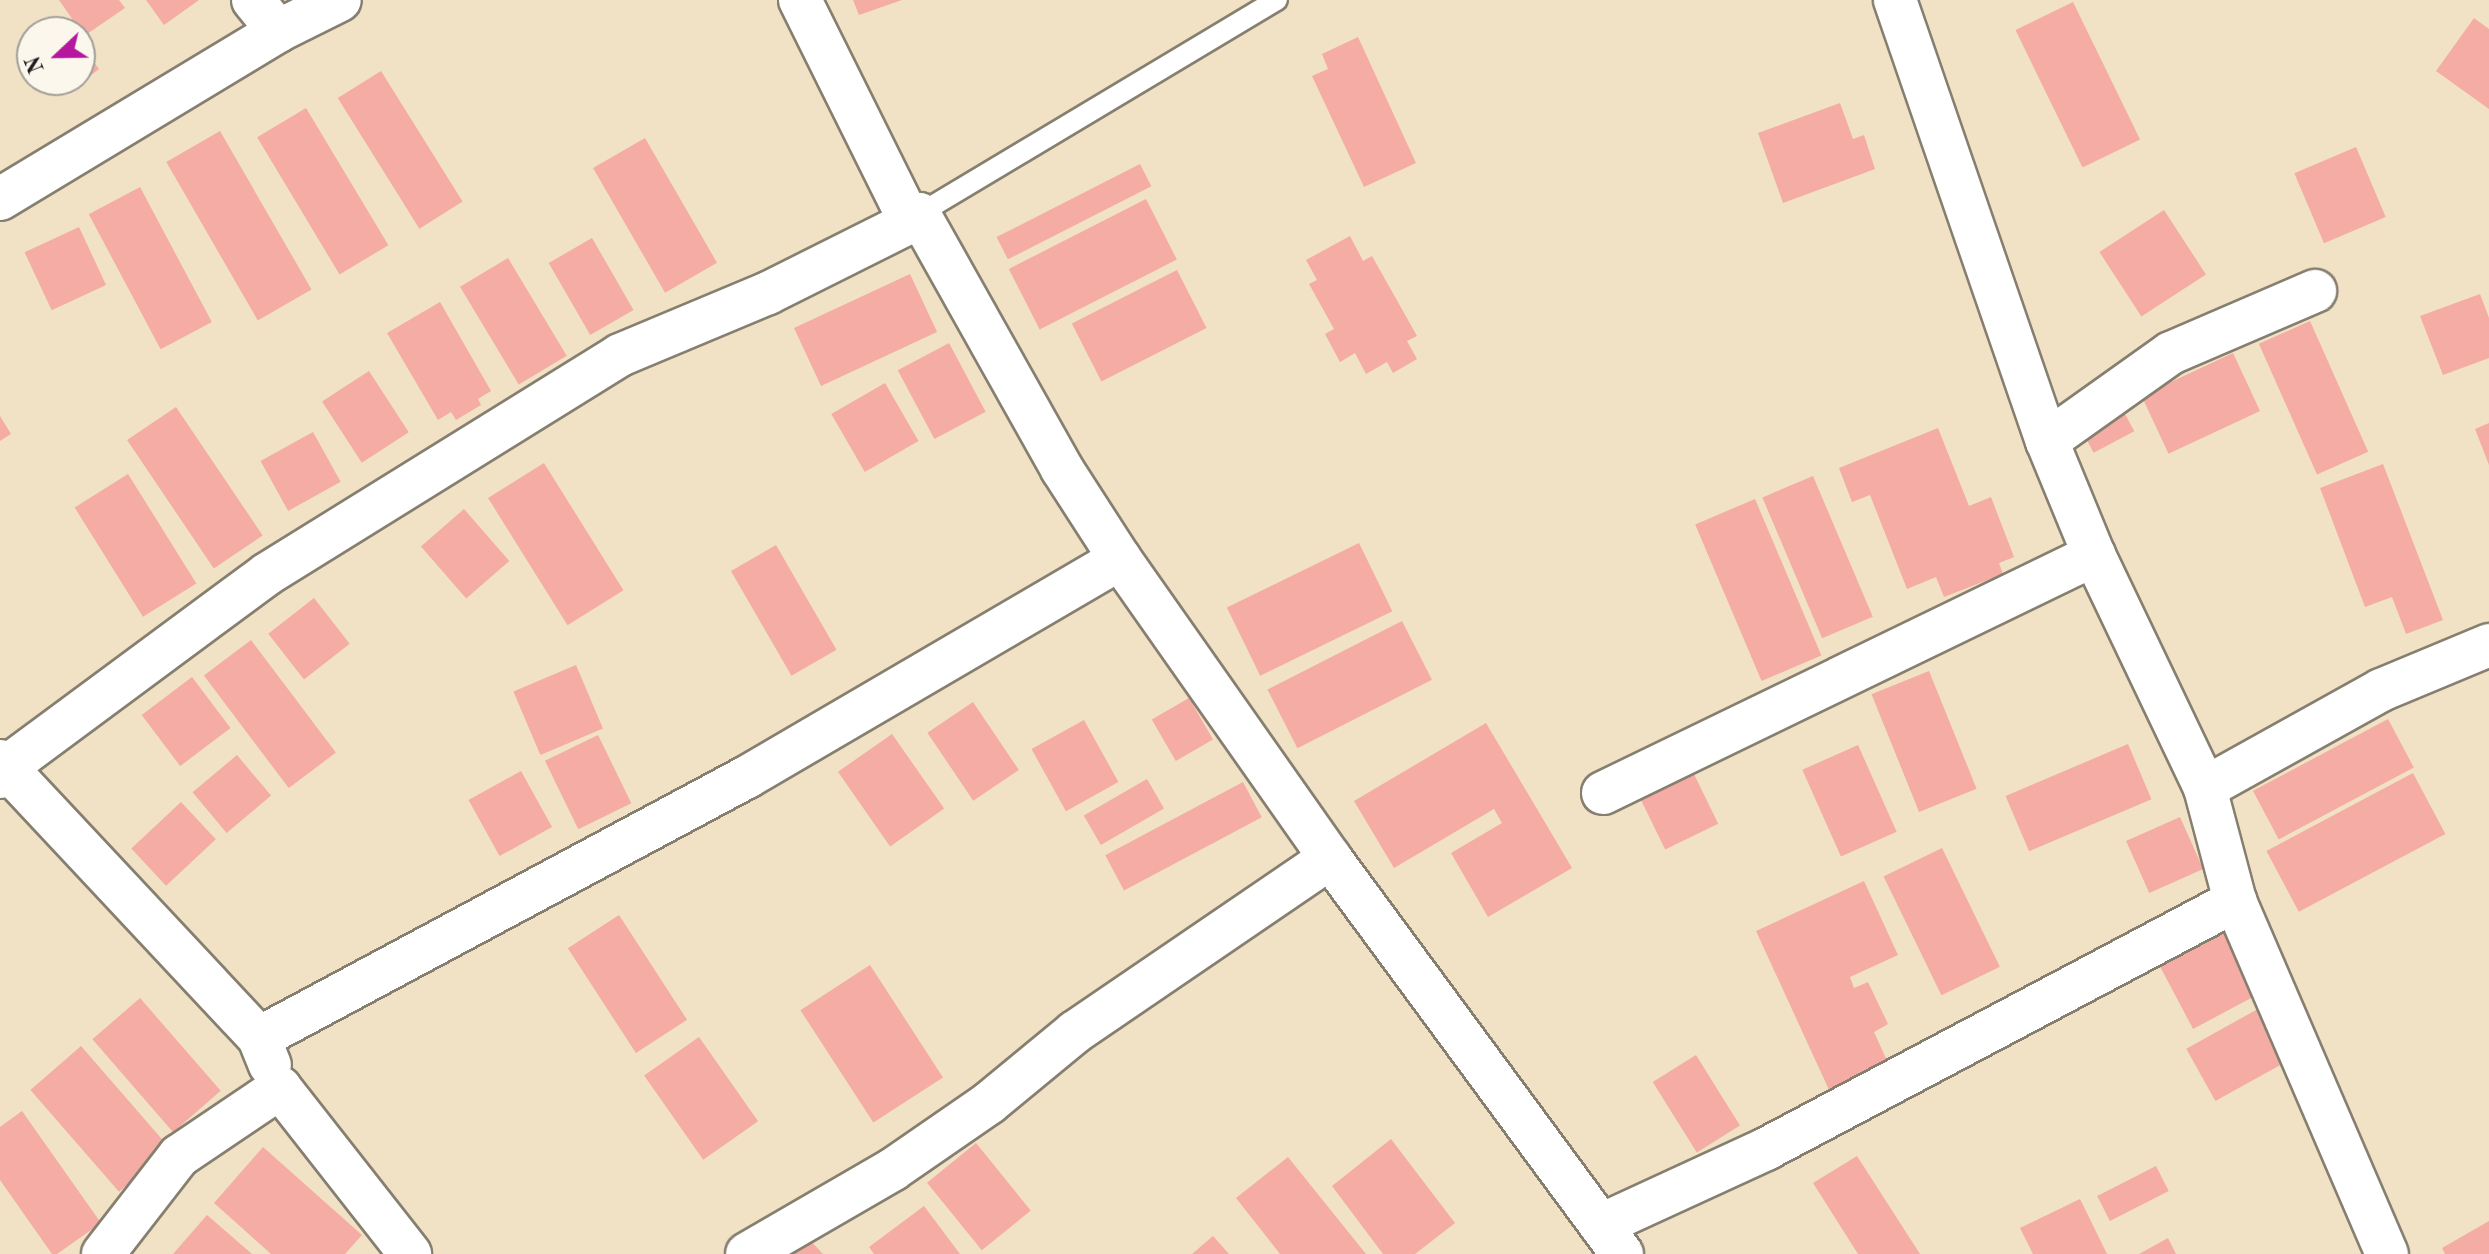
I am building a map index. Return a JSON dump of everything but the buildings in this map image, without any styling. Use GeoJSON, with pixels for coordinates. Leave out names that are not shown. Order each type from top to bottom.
{"type":"FeatureCollection","features":[{"type":"Feature","properties":{"kind":"street"},"geometry":{"type":"LineString","coordinates":[[0,199],[266,15],[340,0]]}},
{"type":"Feature","properties":{"kind":"street"},"geometry":{"type":"LineString","coordinates":[[800,0],[914,218],[1062,469],[1120,559],[1330,858],[1612,1240],[1766,1149],[2235,901]]}},
{"type":"Feature","properties":{"kind":"street"},"geometry":{"type":"LineString","coordinates":[[1895,0],[2047,441],[2094,555],[2205,788],[2235,901],[2387,1254]]}},
{"type":"Feature","properties":{"kind":"street"},"geometry":{"type":"LineString","coordinates":[[410,1254],[280,1088],[259,1038],[2,769],[267,574],[620,355],[768,293],[914,218]]}},
{"type":"Feature","properties":{"kind":"street"},"geometry":{"type":"LineString","coordinates":[[2047,441],[2171,353],[2315,291]]}},
{"type":"Feature","properties":{"kind":"street"},"geometry":{"type":"LineString","coordinates":[[1603,793],[2094,555]]}},
{"type":"Feature","properties":{"kind":"street"},"geometry":{"type":"LineString","coordinates":[[259,1038],[747,777],[1120,559]]}},
{"type":"Feature","properties":{"kind":"street"},"geometry":{"type":"LineString","coordinates":[[2205,788],[2381,690],[2489,645]]}},
{"type":"Feature","properties":{"kind":"street"},"geometry":{"type":"LineString","coordinates":[[747,1254],[892,1170],[989,1103],[1075,1032],[1330,858]]}},
{"type":"Feature","properties":{"kind":"street"},"geometry":{"type":"LineString","coordinates":[[103,1254],[179,1156],[280,1088]]}},
{"type":"Feature","properties":{"kind":"lane"},"geometry":{"type":"LineString","coordinates":[[914,218],[1277,0]]}}]}
